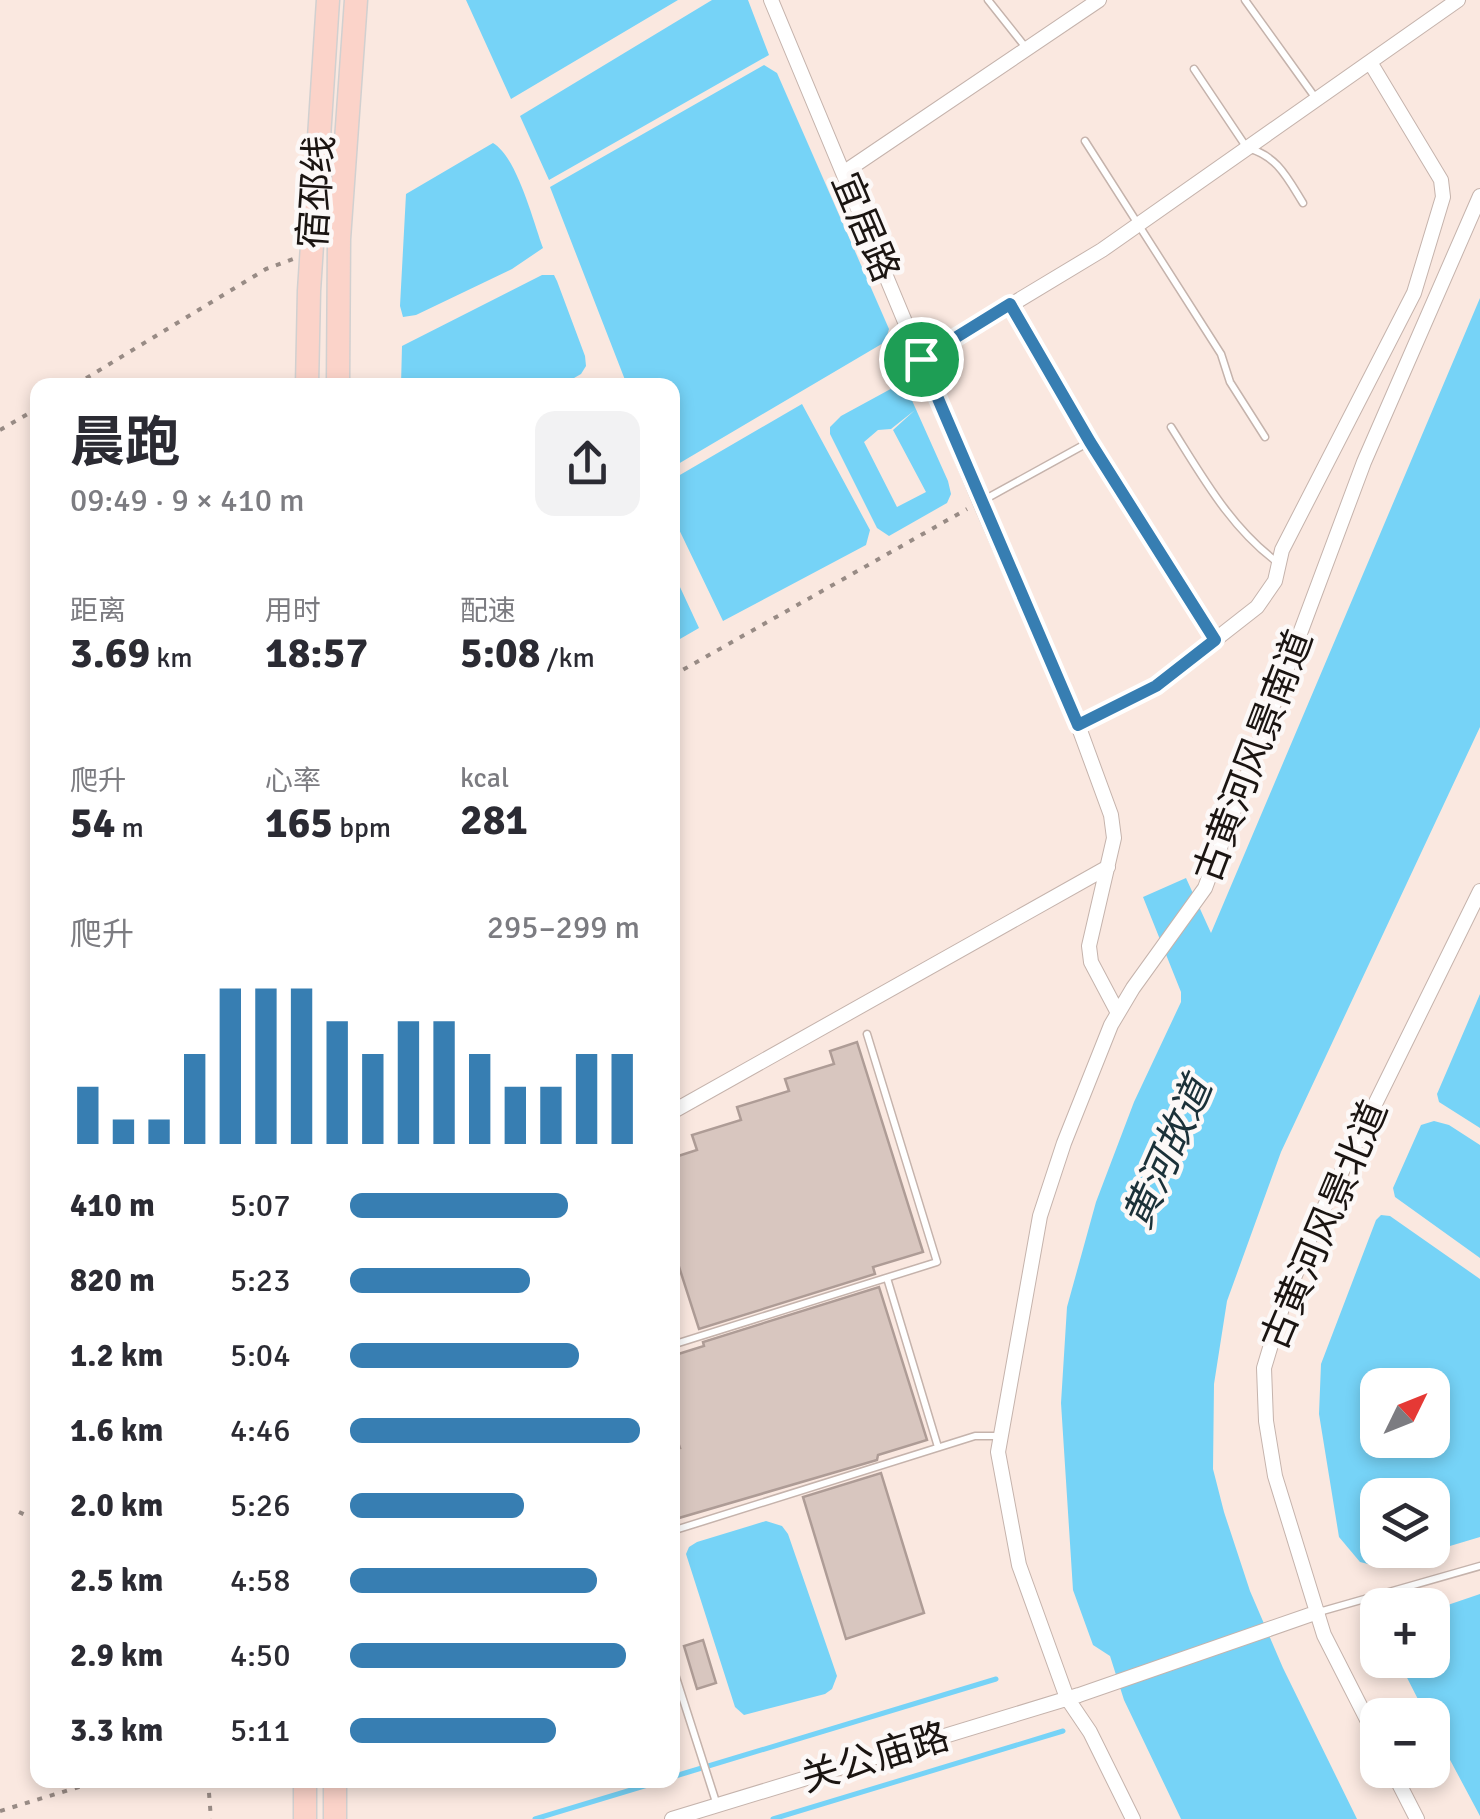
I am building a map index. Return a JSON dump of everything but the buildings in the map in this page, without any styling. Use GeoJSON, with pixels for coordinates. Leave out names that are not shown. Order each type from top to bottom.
{"type":"FeatureCollection","features":[{"type":"Feature","properties":{"kind":"main road","name":"宿邳线"},"geometry":{"type":"LineString","coordinates":[[307,378],[328,0]]}},
{"type":"Feature","properties":{"kind":"main road","name":"宿邳线"},"geometry":{"type":"LineString","coordinates":[[338,378],[339,240],[356,0]]}},
{"type":"Feature","properties":{"kind":"main road"},"geometry":{"type":"LineString","coordinates":[[304,1788],[305,1819]]}},
{"type":"Feature","properties":{"kind":"main road"},"geometry":{"type":"LineString","coordinates":[[335,1788],[335,1819]]}},
{"type":"Feature","properties":{"kind":"street","name":"宜居路"},"geometry":{"type":"LineString","coordinates":[[770,0],[980,502],[1078,725],[1111,815],[1114,838],[1089,946],[1090,962],[1118,1013]]}},
{"type":"Feature","properties":{"kind":"street"},"geometry":{"type":"LineString","coordinates":[[844,173],[1098,0]]}},
{"type":"Feature","properties":{"kind":"street"},"geometry":{"type":"LineString","coordinates":[[921,359],[1102,250],[1458,0]]}},
{"type":"Feature","properties":{"kind":"street"},"geometry":{"type":"LineString","coordinates":[[1078,725],[1156,686],[1257,607],[1275,582],[1282,550],[1414,293],[1443,197],[1440,180],[1370,62]]}},
{"type":"Feature","properties":{"kind":"street","name":"古黄河风景南道"},"geometry":{"type":"LineString","coordinates":[[1133,1819],[1073,1696],[1019,1566],[998,1452],[1040,1216],[1064,1143],[1118,1013],[1205,888],[1364,462],[1480,196]]}},
{"type":"Feature","properties":{"kind":"street"},"geometry":{"type":"LineString","coordinates":[[680,1108],[1108,867]]}},
{"type":"Feature","properties":{"kind":"street","name":"古黄河风景北道"},"geometry":{"type":"LineString","coordinates":[[1360,1705],[1324,1635],[1274,1476],[1264,1368],[1282,1308],[1314,1228],[1480,891]]}},
{"type":"Feature","properties":{"kind":"street","name":"关公庙路"},"geometry":{"type":"LineString","coordinates":[[672,1819],[1073,1696],[1318,1612]]}},
{"type":"Feature","properties":{"kind":"street"},"geometry":{"type":"LineString","coordinates":[[1401,1788],[1417,1819]]}},
{"type":"Feature","properties":{"kind":"lane"},"geometry":{"type":"LineString","coordinates":[[988,0],[1027,48]]}},
{"type":"Feature","properties":{"kind":"lane"},"geometry":{"type":"LineString","coordinates":[[1245,0],[1316,100]]}},
{"type":"Feature","properties":{"kind":"lane"},"geometry":{"type":"LineString","coordinates":[[1194,69],[1247,148],[1263,152],[1280,167],[1304,203]]}},
{"type":"Feature","properties":{"kind":"lane"},"geometry":{"type":"LineString","coordinates":[[1085,141],[1222,354],[1230,382],[1265,438]]}},
{"type":"Feature","properties":{"kind":"lane"},"geometry":{"type":"LineString","coordinates":[[1010,304],[1090,442],[1215,640]]}},
{"type":"Feature","properties":{"kind":"lane"},"geometry":{"type":"LineString","coordinates":[[1171,426],[1222,506],[1256,546],[1279,563]]}},
{"type":"Feature","properties":{"kind":"lane"},"geometry":{"type":"LineString","coordinates":[[980,502],[1090,442]]}},
{"type":"Feature","properties":{"kind":"lane"},"geometry":{"type":"LineString","coordinates":[[680,1343],[938,1262],[867,1034]]}},
{"type":"Feature","properties":{"kind":"lane"},"geometry":{"type":"LineString","coordinates":[[887,1278],[938,1447]]}},
{"type":"Feature","properties":{"kind":"lane"},"geometry":{"type":"LineString","coordinates":[[680,1528],[975,1436],[1000,1436]]}},
{"type":"Feature","properties":{"kind":"lane"},"geometry":{"type":"LineString","coordinates":[[1318,1612],[1480,1566]]}},
{"type":"Feature","properties":{"kind":"lane"},"geometry":{"type":"LineString","coordinates":[[680,1690],[717,1805]]}},
{"type":"Feature","properties":{"kind":"path"},"geometry":{"type":"LineString","coordinates":[[87,378],[266,269],[312,252]]}},
{"type":"Feature","properties":{"kind":"path"},"geometry":{"type":"LineString","coordinates":[[0,430],[30,413]]}},
{"type":"Feature","properties":{"kind":"path"},"geometry":{"type":"LineString","coordinates":[[680,671],[980,502]]}},
{"type":"Feature","properties":{"kind":"path"},"geometry":{"type":"LineString","coordinates":[[19,1512],[30,1517]]}},
{"type":"Feature","properties":{"kind":"path"},"geometry":{"type":"LineString","coordinates":[[0,1811],[76,1788]]}},
{"type":"Feature","properties":{"kind":"path"},"geometry":{"type":"LineString","coordinates":[[209,1788],[211,1819]]}},
{"type":"Feature","properties":{"kind":"water"},"geometry":{"type":"Polygon","coordinates":[[[466,0],[678,0],[511,99],[466,0]]]}},
{"type":"Feature","properties":{"kind":"water"},"geometry":{"type":"Polygon","coordinates":[[[712,0],[748,0],[769,55],[549,180],[520,116],[712,0]]]}},
{"type":"Feature","properties":{"kind":"water"},"geometry":{"type":"Polygon","coordinates":[[[764,65],[777,73],[889,329],[885,342],[680,463],[680,378],[624,378],[550,187],[764,65]]]}},
{"type":"Feature","properties":{"kind":"water"},"geometry":{"type":"Polygon","coordinates":[[[493,143],[517,175],[543,248],[512,269],[416,315],[403,317],[400,306],[406,194],[493,143]]]}},
{"type":"Feature","properties":{"kind":"water"},"geometry":{"type":"Polygon","coordinates":[[[542,275],[554,275],[586,366],[574,378],[401,378],[402,346],[542,275]]]}},
{"type":"Feature","properties":{"kind":"water","name":"黄河故道"},"geometry":{"type":"Polygon","coordinates":[[[1480,298],[1480,727],[1281,1152],[1227,1301],[1214,1384],[1213,1469],[1224,1512],[1250,1591],[1283,1668],[1357,1819],[1181,1819],[1124,1700],[1110,1656],[1093,1645],[1073,1590],[1061,1403],[1067,1307],[1096,1202],[1134,1102],[1181,1002],[1181,992],[1143,897],[1186,878],[1211,933],[1480,298]]]}},
{"type":"Feature","properties":{"kind":"water"},"geometry":{"type":"Polygon","coordinates":[[[898,385],[906,387],[948,481],[951,494],[947,503],[889,536],[877,528],[830,434],[830,427],[841,416],[898,385]],[[915,410],[891,429],[878,430],[864,442],[897,507],[926,492],[893,430],[915,410]]]}},
{"type":"Feature","properties":{"kind":"water"},"geometry":{"type":"Polygon","coordinates":[[[802,404],[870,530],[866,545],[723,621],[680,532],[680,475],[802,404]]]}},
{"type":"Feature","properties":{"kind":"water"},"geometry":{"type":"Polygon","coordinates":[[[680,587],[699,628],[680,639],[680,587]]]}},
{"type":"Feature","properties":{"kind":"water"},"geometry":{"type":"Polygon","coordinates":[[[1480,994],[1480,1128],[1439,1102],[1437,1094],[1480,994]]]}},
{"type":"Feature","properties":{"kind":"water"},"geometry":{"type":"Polygon","coordinates":[[[1434,1121],[1449,1125],[1480,1145],[1480,1258],[1395,1197],[1393,1188],[1421,1125],[1434,1121]]]}},
{"type":"Feature","properties":{"kind":"water"},"geometry":{"type":"Polygon","coordinates":[[[1381,1215],[1390,1216],[1480,1279],[1480,1537],[1450,1546],[1450,1478],[1360,1478],[1360,1562],[1339,1537],[1319,1414],[1321,1364],[1381,1215]]]}},
{"type":"Feature","properties":{"kind":"water"},"geometry":{"type":"Polygon","coordinates":[[[766,1521],[782,1526],[788,1534],[837,1676],[832,1689],[825,1694],[744,1715],[735,1707],[686,1554],[697,1542],[766,1521]]]}},
{"type":"Feature","properties":{"kind":"water"},"geometry":{"type":"Polygon","coordinates":[[[1480,1594],[1480,1816],[1450,1760],[1450,1698],[1417,1698],[1407,1678],[1450,1678],[1450,1604],[1480,1594]]]}},
{"type":"Feature","properties":{"kind":"waterway"},"geometry":{"type":"LineString","coordinates":[[680,1775],[996,1679]]}},
{"type":"Feature","properties":{"kind":"waterway"},"geometry":{"type":"LineString","coordinates":[[773,1819],[1063,1731]]}},
{"type":"Feature","properties":{"kind":"waterway"},"geometry":{"type":"LineString","coordinates":[[535,1819],[638,1788]]}},
{"type":"Feature","properties":{"kind":"route"},"geometry":{"type":"LineString","coordinates":[[1010,304],[1090,442],[1215,640],[1156,686],[1078,725],[921,359],[1010,304]]}}]}
